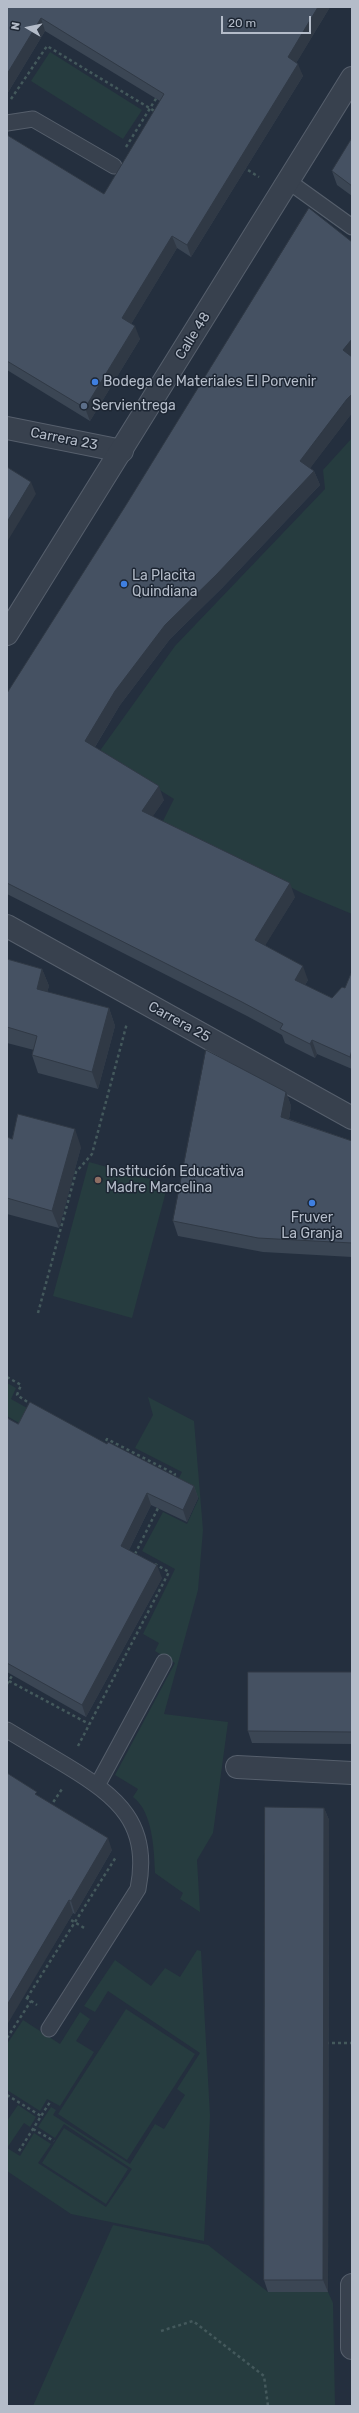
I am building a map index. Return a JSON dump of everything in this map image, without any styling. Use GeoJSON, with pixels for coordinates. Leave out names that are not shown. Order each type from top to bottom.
{"type":"FeatureCollection","features":[{"type":"Feature","properties":{"kind":"street","name":"Calle 48"},"geometry":{"type":"LineString","coordinates":[[7,634],[122,451],[352,78]]}},
{"type":"Feature","properties":{"kind":"street","name":"Carrera 23"},"geometry":{"type":"LineString","coordinates":[[7,428],[122,451]]}},
{"type":"Feature","properties":{"kind":"street","name":"Carrera 25"},"geometry":{"type":"LineString","coordinates":[[7,926],[352,1118]]}},
{"type":"Feature","properties":{"kind":"street"},"geometry":{"type":"LineString","coordinates":[[237,1767],[352,1773]]}},
{"type":"Feature","properties":{"kind":"street"},"geometry":{"type":"LineString","coordinates":[[352,2285],[352,2348]]}},
{"type":"Feature","properties":{"kind":"lane"},"geometry":{"type":"LineString","coordinates":[[7,124],[33,119],[114,166]]}},
{"type":"Feature","properties":{"kind":"lane"},"geometry":{"type":"LineString","coordinates":[[284,186],[352,227]]}},
{"type":"Feature","properties":{"kind":"lane"},"geometry":{"type":"LineString","coordinates":[[98,1784],[164,1662]]}},
{"type":"Feature","properties":{"kind":"lane"},"geometry":{"type":"LineString","coordinates":[[7,1730],[98,1784],[123,1809],[132,1822],[139,1842],[141,1865],[138,1889],[53,2023]]}},
{"type":"Feature","properties":{"kind":"path"},"geometry":{"type":"LineString","coordinates":[[7,105],[47,46],[163,116]]}},
{"type":"Feature","properties":{"kind":"path"},"geometry":{"type":"LineString","coordinates":[[114,166],[158,95]]}},
{"type":"Feature","properties":{"kind":"path"},"geometry":{"type":"LineString","coordinates":[[242,166],[284,186]]}},
{"type":"Feature","properties":{"kind":"path"},"geometry":{"type":"LineString","coordinates":[[38,1313],[76,1172],[92,1154],[128,1017],[137,999]]}},
{"type":"Feature","properties":{"kind":"path"},"geometry":{"type":"LineString","coordinates":[[7,1377],[21,1385],[17,1395],[34,1406],[30,1412]]}},
{"type":"Feature","properties":{"kind":"path"},"geometry":{"type":"LineString","coordinates":[[101,1450],[107,1439],[175,1474],[172,1481]]}},
{"type":"Feature","properties":{"kind":"path"},"geometry":{"type":"LineString","coordinates":[[98,1440],[105,1444]]}},
{"type":"Feature","properties":{"kind":"path"},"geometry":{"type":"LineString","coordinates":[[135,1554],[162,1500]]}},
{"type":"Feature","properties":{"kind":"path"},"geometry":{"type":"LineString","coordinates":[[128,1550],[142,1557]]}},
{"type":"Feature","properties":{"kind":"path"},"geometry":{"type":"LineString","coordinates":[[46,1812],[71,1768],[89,1724],[170,1572],[149,1561]]}},
{"type":"Feature","properties":{"kind":"path"},"geometry":{"type":"LineString","coordinates":[[122,1645],[129,1649]]}},
{"type":"Feature","properties":{"kind":"path"},"geometry":{"type":"LineString","coordinates":[[16,1668],[8,1683],[89,1724]]}},
{"type":"Feature","properties":{"kind":"path"},"geometry":{"type":"LineString","coordinates":[[44,1802],[57,1810]]}},
{"type":"Feature","properties":{"kind":"path"},"geometry":{"type":"LineString","coordinates":[[27,1998],[120,1850],[139,1842]]}},
{"type":"Feature","properties":{"kind":"path"},"geometry":{"type":"LineString","coordinates":[[62,1914],[105,1941]]}},
{"type":"Feature","properties":{"kind":"path"},"geometry":{"type":"LineString","coordinates":[[14,1990],[31,2001],[53,2023]]}},
{"type":"Feature","properties":{"kind":"path"},"geometry":{"type":"LineString","coordinates":[[7,2038],[31,2001]]}},
{"type":"Feature","properties":{"kind":"path"},"geometry":{"type":"LineString","coordinates":[[321,2043],[352,2043]]}},
{"type":"Feature","properties":{"kind":"path"},"geometry":{"type":"LineString","coordinates":[[7,2095],[41,2116]]}},
{"type":"Feature","properties":{"kind":"path"},"geometry":{"type":"LineString","coordinates":[[19,2151],[50,2102]]}},
{"type":"Feature","properties":{"kind":"path"},"geometry":{"type":"LineString","coordinates":[[33,2129],[54,2141]]}},
{"type":"Feature","properties":{"kind":"path"},"geometry":{"type":"LineString","coordinates":[[161,2331],[193,2321],[264,2376],[268,2406]]}},
{"type":"Feature","properties":{"kind":"green space"},"geometry":{"type":"Polygon","coordinates":[[[50,52],[142,110],[123,139],[31,81],[50,52]]]}},
{"type":"Feature","properties":{"kind":"green space"},"geometry":{"type":"Polygon","coordinates":[[[352,438],[352,914],[304,894],[162,823],[174,799],[99,752],[175,646],[325,489],[323,470],[352,438]]]}},
{"type":"Feature","properties":{"kind":"green space"},"geometry":{"type":"Polygon","coordinates":[[[89,1162],[168,1184],[132,1318],[53,1296],[89,1162]]]}},
{"type":"Feature","properties":{"kind":"green space"},"geometry":{"type":"Polygon","coordinates":[[[7,1383],[16,1388],[11,1399],[27,1408],[19,1423],[7,1416],[7,1383]]]}},
{"type":"Feature","properties":{"kind":"green space"},"geometry":{"type":"Polygon","coordinates":[[[148,1397],[194,1421],[203,1530],[198,1590],[164,1714],[228,1722],[213,1833],[197,1860],[200,1912],[180,1899],[183,1893],[155,1873],[151,1832],[145,1812],[133,1797],[138,1789],[115,1775],[175,1663],[155,1651],[159,1643],[143,1634],[175,1569],[142,1551],[163,1512],[187,1524],[199,1498],[175,1486],[182,1472],[135,1448],[153,1415],[148,1397]]]}},
{"type":"Feature","properties":{"kind":"green space"},"geometry":{"type":"Polygon","coordinates":[[[197,1950],[201,1951],[210,2116],[204,2241],[71,2214],[7,2171],[7,2148],[20,2156],[34,2133],[51,2144],[38,2163],[106,2207],[132,2169],[64,2124],[55,2138],[38,2127],[51,2107],[56,2110],[53,2115],[130,2164],[155,2124],[164,2129],[185,2095],[177,2089],[200,2053],[108,1991],[95,2012],[84,2006],[115,1960],[151,1986],[165,1968],[180,1977],[197,1950]]]}},
{"type":"Feature","properties":{"kind":"green space"},"geometry":{"type":"Polygon","coordinates":[[[126,2009],[195,2054],[127,2160],[58,2114],[126,2009]]]}},
{"type":"Feature","properties":{"kind":"green space"},"geometry":{"type":"Polygon","coordinates":[[[80,2012],[90,2019],[76,2041],[94,2052],[60,2106],[47,2099],[40,2111],[7,2090],[7,2044],[23,2020],[60,2044],[80,2012]]]}},
{"type":"Feature","properties":{"kind":"green space"},"geometry":{"type":"Polygon","coordinates":[[[18,2105],[36,2117],[30,2127],[24,2123],[7,2148],[7,2121],[18,2105]]]}},
{"type":"Feature","properties":{"kind":"green space"},"geometry":{"type":"Polygon","coordinates":[[[64,2128],[128,2169],[106,2204],[42,2163],[64,2128]]]}},
{"type":"Feature","properties":{"kind":"green space"},"geometry":{"type":"Polygon","coordinates":[[[113,2225],[208,2245],[268,2292],[328,2292],[333,2303],[335,2406],[33,2406],[113,2225]]]}},
{"type":"Feature","properties":{"kind":"building"},"geometry":{"type":"Polygon","coordinates":[[[7,7],[318,7],[288,57],[298,64],[187,245],[172,236],[122,318],[135,326],[85,408],[7,361],[7,135],[104,194],[164,94],[41,18],[7,74],[7,7]]]}},
{"type":"Feature","properties":{"kind":"building"},"geometry":{"type":"Polygon","coordinates":[[[352,138],[352,186],[332,171],[352,138]]]}},
{"type":"Feature","properties":{"kind":"building"},"geometry":{"type":"Polygon","coordinates":[[[309,208],[352,242],[352,339],[343,350],[352,357],[352,394],[300,461],[314,471],[217,574],[165,625],[115,691],[85,741],[159,786],[142,811],[290,883],[255,940],[303,966],[295,980],[332,998],[342,987],[345,988],[352,971],[352,1050],[350,1057],[312,1040],[310,1044],[280,1029],[283,1024],[242,1002],[7,883],[7,693],[126,505],[309,208]]]}},
{"type":"Feature","properties":{"kind":"building"},"geometry":{"type":"Polygon","coordinates":[[[7,467],[31,482],[7,522],[7,467]]]}},
{"type":"Feature","properties":{"kind":"building"},"geometry":{"type":"Polygon","coordinates":[[[7,959],[42,969],[37,989],[109,1008],[92,1072],[32,1055],[37,1036],[7,1027],[7,959]]]}},
{"type":"Feature","properties":{"kind":"building"},"geometry":{"type":"Polygon","coordinates":[[[206,1050],[286,1092],[281,1117],[352,1141],[352,1243],[258,1238],[173,1221],[206,1050]]]}},
{"type":"Feature","properties":{"kind":"building"},"geometry":{"type":"Polygon","coordinates":[[[18,1114],[75,1129],[52,1211],[7,1198],[7,1137],[12,1139],[18,1114]]]}},
{"type":"Feature","properties":{"kind":"building"},"geometry":{"type":"Polygon","coordinates":[[[30,1402],[107,1444],[108,1442],[194,1486],[183,1510],[147,1493],[121,1546],[157,1565],[82,1705],[7,1663],[7,1418],[18,1424],[30,1402]]]}},
{"type":"Feature","properties":{"kind":"building"},"geometry":{"type":"Polygon","coordinates":[[[248,1672],[352,1672],[352,1732],[248,1731],[248,1672]]]}},
{"type":"Feature","properties":{"kind":"building"},"geometry":{"type":"Polygon","coordinates":[[[7,1773],[37,1792],[35,1794],[108,1838],[71,1901],[69,1900],[7,2005],[7,1773]]]}},
{"type":"Feature","properties":{"kind":"building"},"geometry":{"type":"Polygon","coordinates":[[[265,1807],[324,1808],[323,2280],[264,2280],[265,1807]]]}},
{"type":"Feature","properties":{"kind":"place","name":"Bodega de Materiales El Porvenir"},"geometry":{"type":"Point","coordinates":[95,382]}},
{"type":"Feature","properties":{"kind":"place","name":"Servientrega"},"geometry":{"type":"Point","coordinates":[84,406]}},
{"type":"Feature","properties":{"kind":"place","name":"La Placita Quindiana"},"geometry":{"type":"Point","coordinates":[124,584]}},
{"type":"Feature","properties":{"kind":"place","name":"Institución Educativa Madre Marcelina"},"geometry":{"type":"Point","coordinates":[98,1180]}},
{"type":"Feature","properties":{"kind":"place","name":"Fruver La Granja"},"geometry":{"type":"Point","coordinates":[312,1203]}}]}
